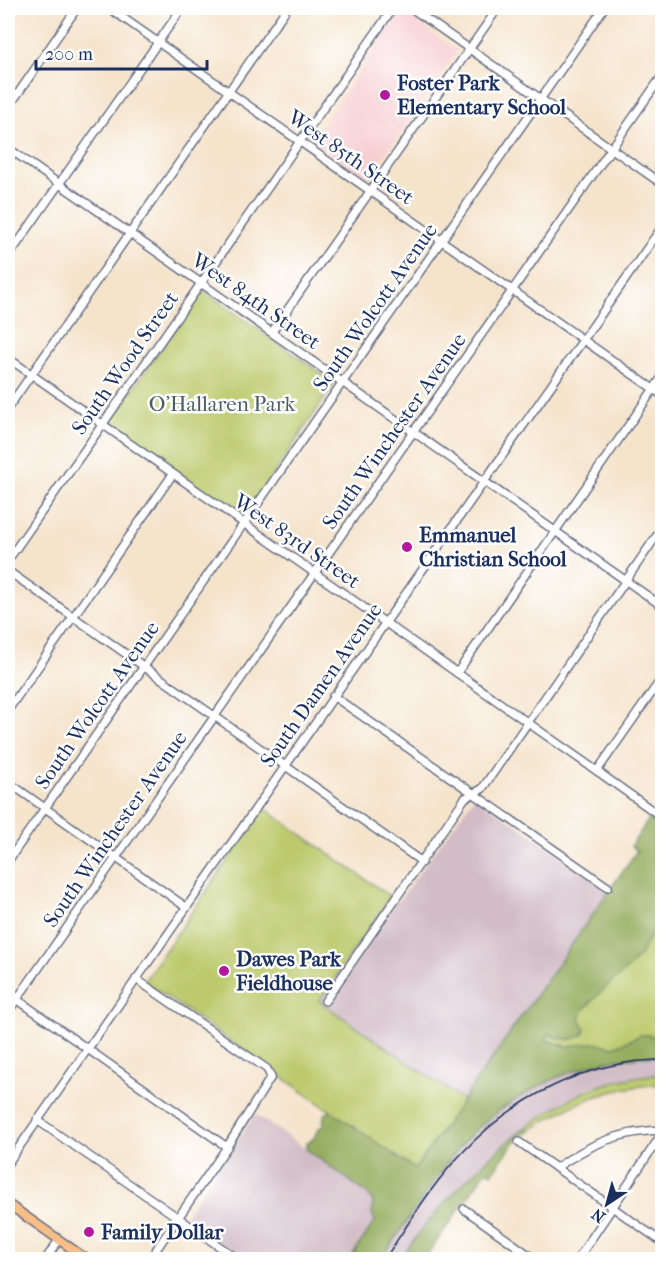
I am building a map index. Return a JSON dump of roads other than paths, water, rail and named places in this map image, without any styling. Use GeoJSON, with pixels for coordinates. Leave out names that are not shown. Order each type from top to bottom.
{"type":"FeatureCollection","features":[{"type":"Feature","properties":{"kind":"main road"},"geometry":{"type":"LineString","coordinates":[[8,1204],[88,1260]]}},
{"type":"Feature","properties":{"kind":"street"},"geometry":{"type":"LineString","coordinates":[[8,108],[77,8]]}},
{"type":"Feature","properties":{"kind":"street","name":"West 85th Street"},"geometry":{"type":"LineString","coordinates":[[109,8],[663,396]]}},
{"type":"Feature","properties":{"kind":"street"},"geometry":{"type":"LineString","coordinates":[[8,257],[182,8]]}},
{"type":"Feature","properties":{"kind":"street"},"geometry":{"type":"LineString","coordinates":[[8,408],[287,8]]}},
{"type":"Feature","properties":{"kind":"street","name":"South Wood Street"},"geometry":{"type":"LineString","coordinates":[[8,560],[393,8]]}},
{"type":"Feature","properties":{"kind":"street"},"geometry":{"type":"LineString","coordinates":[[411,8],[663,184]]}},
{"type":"Feature","properties":{"kind":"street"},"geometry":{"type":"LineString","coordinates":[[272,332],[498,8]]}},
{"type":"Feature","properties":{"kind":"street","name":"South Wolcott Avenue"},"geometry":{"type":"LineString","coordinates":[[8,861],[604,8]]}},
{"type":"Feature","properties":{"kind":"street","name":"South Winchester Avenue"},"geometry":{"type":"LineString","coordinates":[[8,1012],[663,76]]}},
{"type":"Feature","properties":{"kind":"street","name":"West 84th Street"},"geometry":{"type":"LineString","coordinates":[[8,148],[663,606]]}},
{"type":"Feature","properties":{"kind":"street","name":"South Damen Avenue"},"geometry":{"type":"LineString","coordinates":[[8,1162],[663,227]]}},
{"type":"Feature","properties":{"kind":"street","name":"West 83rd Street"},"geometry":{"type":"LineString","coordinates":[[8,358],[659,814],[663,822]]}},
{"type":"Feature","properties":{"kind":"street"},"geometry":{"type":"LineString","coordinates":[[456,673],[663,377]]}},
{"type":"Feature","properties":{"kind":"street"},"geometry":{"type":"LineString","coordinates":[[8,710],[173,474]]}},
{"type":"Feature","properties":{"kind":"street"},"geometry":{"type":"LineString","coordinates":[[325,1001],[465,798],[482,789],[663,528]]}},
{"type":"Feature","properties":{"kind":"street"},"geometry":{"type":"LineString","coordinates":[[8,571],[422,862]]}},
{"type":"Feature","properties":{"kind":"street"},"geometry":{"type":"LineString","coordinates":[[597,771],[663,678]]}},
{"type":"Feature","properties":{"kind":"street"},"geometry":{"type":"LineString","coordinates":[[333,696],[608,888]]}},
{"type":"Feature","properties":{"kind":"street"},"geometry":{"type":"LineString","coordinates":[[8,782],[186,907]]}},
{"type":"Feature","properties":{"kind":"street"},"geometry":{"type":"LineString","coordinates":[[136,979],[271,1074],[270,1083],[149,1260]]}},
{"type":"Feature","properties":{"kind":"street"},"geometry":{"type":"LineString","coordinates":[[8,993],[227,1147]]}},
{"type":"Feature","properties":{"kind":"street"},"geometry":{"type":"LineString","coordinates":[[37,1120],[239,1260]]}},
{"type":"Feature","properties":{"kind":"street"},"geometry":{"type":"LineString","coordinates":[[556,1168],[572,1155],[600,1142],[630,1133],[663,1132]]}},
{"type":"Feature","properties":{"kind":"street"},"geometry":{"type":"LineString","coordinates":[[577,1260],[663,1132]]}},
{"type":"Feature","properties":{"kind":"street"},"geometry":{"type":"LineString","coordinates":[[519,1142],[663,1242]]}},
{"type":"Feature","properties":{"kind":"street"},"geometry":{"type":"LineString","coordinates":[[464,1209],[536,1260]]}},
{"type":"Feature","properties":{"kind":"street"},"geometry":{"type":"LineString","coordinates":[[45,1260],[59,1240]]}},
{"type":"Feature","properties":{"kind":"railway"},"geometry":{"type":"LineString","coordinates":[[384,1260],[441,1177],[463,1152],[505,1115],[529,1099],[580,1075],[606,1067],[662,1060]]}},
{"type":"Feature","properties":{"kind":"place","name":"Foster Park Elementary School"},"geometry":{"type":"Point","coordinates":[385,95]}},
{"type":"Feature","properties":{"kind":"place","name":"Emmanuel Christian School"},"geometry":{"type":"Point","coordinates":[407,547]}},
{"type":"Feature","properties":{"kind":"place","name":"Dawes Park Fieldhouse"},"geometry":{"type":"Point","coordinates":[224,971]}},
{"type":"Feature","properties":{"kind":"place","name":"Family Dollar"},"geometry":{"type":"Point","coordinates":[89,1232]}},
{"type":"Feature","properties":{"kind":"park label","name":"O'Hallaren Park"},"geometry":{"type":"Point","coordinates":[222,404]}}]}
